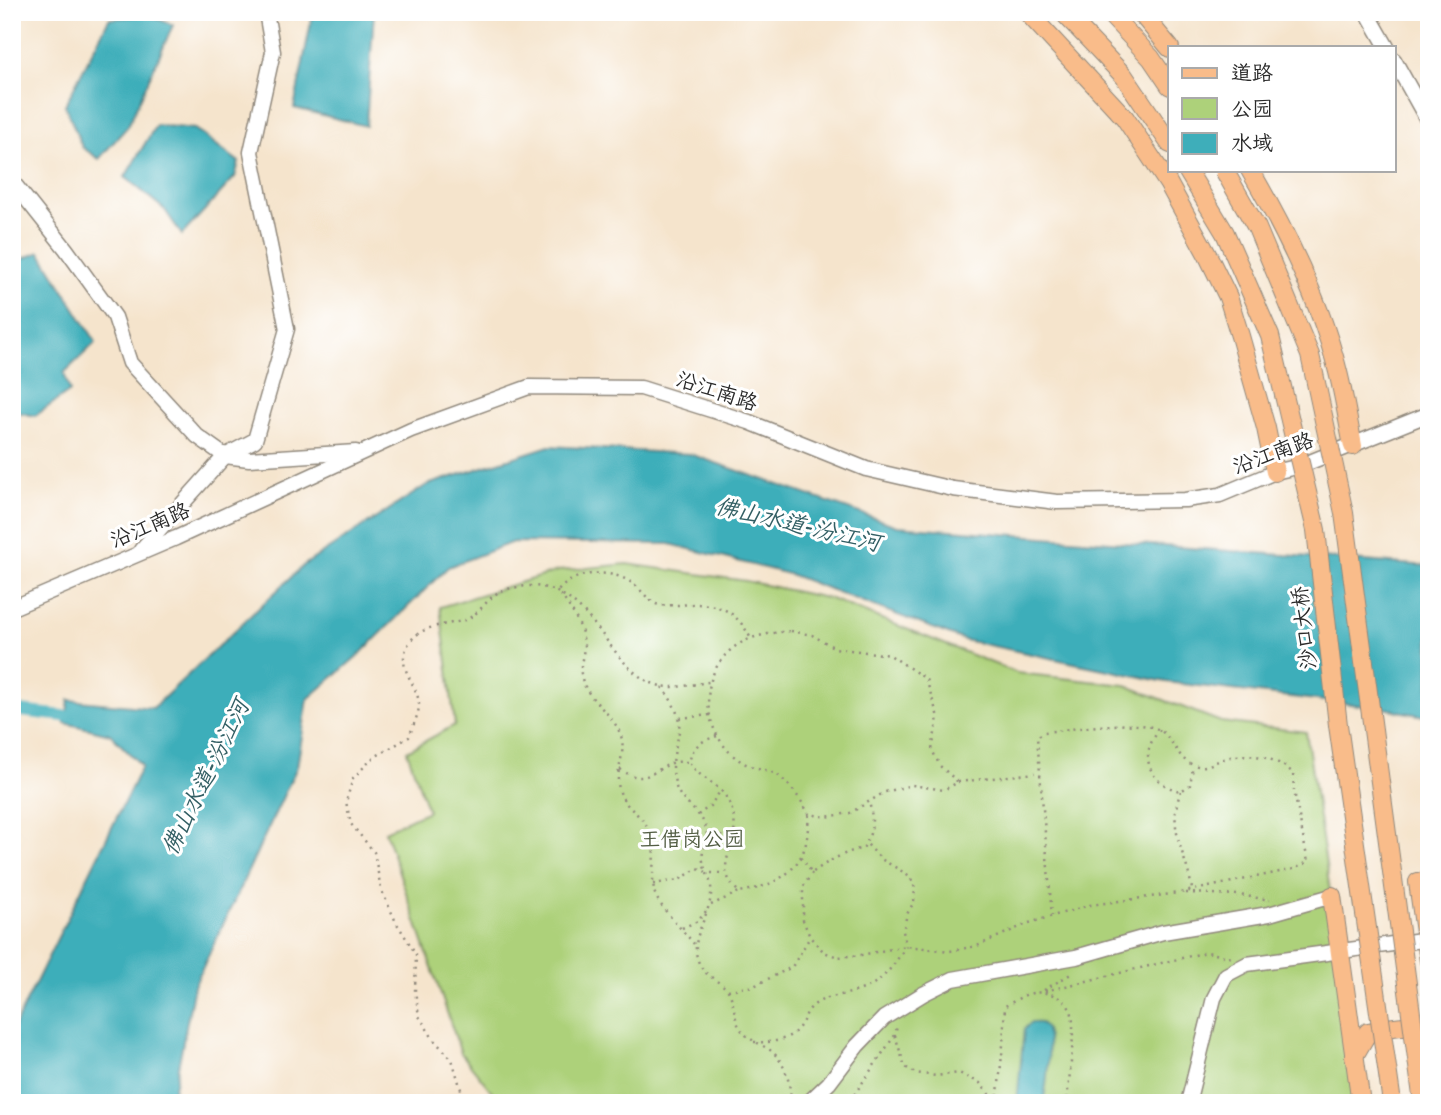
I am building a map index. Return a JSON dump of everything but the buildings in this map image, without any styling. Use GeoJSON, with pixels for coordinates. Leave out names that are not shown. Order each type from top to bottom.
{"type":"FeatureCollection","features":[{"type":"Feature","properties":{"kind":"main road"},"geometry":{"type":"LineString","coordinates":[[1027,12],[1125,118],[1167,183],[1208,256],[1228,298],[1240,336],[1266,428],[1275,472]]}},
{"type":"Feature","properties":{"kind":"main road"},"geometry":{"type":"LineString","coordinates":[[1063,12],[1124,76],[1168,141]]}},
{"type":"Feature","properties":{"kind":"main road"},"geometry":{"type":"LineString","coordinates":[[1108,12],[1151,58],[1168,83]]}},
{"type":"Feature","properties":{"kind":"main road"},"geometry":{"type":"LineString","coordinates":[[1140,12],[1168,46]]}},
{"type":"Feature","properties":{"kind":"main road","name":"沙口大桥"},"geometry":{"type":"LineString","coordinates":[[1188,172],[1225,233],[1270,336],[1316,530],[1338,725],[1392,1103]]}},
{"type":"Feature","properties":{"kind":"main road"},"geometry":{"type":"LineString","coordinates":[[1225,172],[1257,228],[1310,355],[1344,513],[1423,1103]]}},
{"type":"Feature","properties":{"kind":"main road"},"geometry":{"type":"LineString","coordinates":[[1251,172],[1289,245],[1320,315],[1338,371],[1353,446]]}},
{"type":"Feature","properties":{"kind":"main road"},"geometry":{"type":"LineString","coordinates":[[1419,882],[1429,961]]}},
{"type":"Feature","properties":{"kind":"main road"},"geometry":{"type":"LineString","coordinates":[[1332,896],[1361,1103]]}},
{"type":"Feature","properties":{"kind":"main road"},"geometry":{"type":"LineString","coordinates":[[1354,1056],[1368,1032],[1418,1025],[1429,1031]]}},
{"type":"Feature","properties":{"kind":"street"},"geometry":{"type":"LineString","coordinates":[[138,554],[225,456],[255,440],[287,328],[251,152],[273,52],[266,12]]}},
{"type":"Feature","properties":{"kind":"street"},"geometry":{"type":"LineString","coordinates":[[1367,12],[1386,46]]}},
{"type":"Feature","properties":{"kind":"street"},"geometry":{"type":"LineString","coordinates":[[1396,64],[1429,123]]}},
{"type":"Feature","properties":{"kind":"street"},"geometry":{"type":"LineString","coordinates":[[12,181],[115,317],[130,363],[197,436],[225,456],[249,459],[364,452]]}},
{"type":"Feature","properties":{"kind":"street","name":"沿江南路"},"geometry":{"type":"LineString","coordinates":[[12,608],[411,430],[529,387],[641,388],[749,422],[866,469],[953,489],[1057,502],[1185,500],[1220,495],[1275,472],[1300,467],[1429,414]]}},
{"type":"Feature","properties":{"kind":"street"},"geometry":{"type":"LineString","coordinates":[[808,1103],[830,1083],[857,1046],[884,1018],[953,979],[1076,957],[1163,932],[1269,914],[1332,896]]}},
{"type":"Feature","properties":{"kind":"street"},"geometry":{"type":"LineString","coordinates":[[1188,1103],[1214,998],[1226,975],[1247,964],[1427,939]]}},
{"type":"Feature","properties":{"kind":"path"},"geometry":{"type":"LineString","coordinates":[[558,590],[575,577],[612,573],[635,585],[645,597],[658,605],[707,603],[723,608],[742,622],[750,637]]}},
{"type":"Feature","properties":{"kind":"path"},"geometry":{"type":"LineString","coordinates":[[466,1103],[452,1059],[434,1040],[419,1016],[415,991],[416,954],[396,922],[381,889],[373,852],[351,824],[346,803],[353,778],[373,758],[409,737],[419,707],[414,686],[404,667],[405,651],[419,632],[436,625],[466,620],[499,592],[530,586],[558,590],[591,620],[624,662],[644,678],[661,686],[674,687],[709,682]]}},
{"type":"Feature","properties":{"kind":"path"},"geometry":{"type":"LineString","coordinates":[[558,590],[582,630],[584,646],[581,674],[586,688],[621,735],[618,782],[623,802],[646,826],[653,841],[653,884],[656,898],[694,944],[699,964],[709,976],[728,990],[740,1027],[753,1042],[772,1052],[784,1068],[791,1091],[790,1103]]}},
{"type":"Feature","properties":{"kind":"path"},"geometry":{"type":"LineString","coordinates":[[682,928],[698,920],[710,906],[738,892],[764,888],[793,868],[806,846],[809,814],[796,793],[777,774],[744,763],[712,728],[709,682],[720,661],[740,641],[760,634],[791,631],[812,635],[835,648],[890,655],[910,666],[926,679],[938,717],[932,750],[940,766],[958,782]]}},
{"type":"Feature","properties":{"kind":"path"},"geometry":{"type":"LineString","coordinates":[[661,686],[673,702],[680,718],[681,730],[673,762],[675,783],[681,800],[705,824],[708,840],[702,860],[711,887],[710,906],[694,944]]}},
{"type":"Feature","properties":{"kind":"path"},"geometry":{"type":"LineString","coordinates":[[680,718],[710,715]]}},
{"type":"Feature","properties":{"kind":"path"},"geometry":{"type":"LineString","coordinates":[[869,801],[872,834],[863,848],[825,862],[812,873],[803,887],[803,920],[810,937],[824,952],[838,957],[906,946],[941,951],[977,946],[1029,923],[1090,905],[1180,893],[1294,869],[1308,862],[1294,791],[1293,772],[1266,757],[1241,756],[1224,758],[1202,767],[1189,765],[1160,730],[1148,725],[1044,732],[1037,737],[1052,915]]}},
{"type":"Feature","properties":{"kind":"path"},"geometry":{"type":"LineString","coordinates":[[1160,730],[1149,741],[1147,754],[1150,767],[1168,789],[1181,791]]}},
{"type":"Feature","properties":{"kind":"path"},"geometry":{"type":"LineString","coordinates":[[718,736],[702,742],[692,750],[689,762],[696,774],[715,783],[733,811],[736,830],[725,873],[729,883],[738,892]]}},
{"type":"Feature","properties":{"kind":"path"},"geometry":{"type":"LineString","coordinates":[[620,769],[631,777],[644,777],[653,775],[673,762],[689,762]]}},
{"type":"Feature","properties":{"kind":"path"},"geometry":{"type":"LineString","coordinates":[[1192,890],[1189,869],[1176,828],[1174,808],[1181,791],[1190,785],[1193,766]]}},
{"type":"Feature","properties":{"kind":"path"},"geometry":{"type":"LineString","coordinates":[[809,814],[826,817],[850,813],[885,792],[912,785],[944,790],[958,782],[1035,773]]}},
{"type":"Feature","properties":{"kind":"path"},"geometry":{"type":"LineString","coordinates":[[698,815],[710,806],[721,790]]}},
{"type":"Feature","properties":{"kind":"path"},"geometry":{"type":"LineString","coordinates":[[707,833],[719,835],[734,843]]}},
{"type":"Feature","properties":{"kind":"path"},"geometry":{"type":"LineString","coordinates":[[753,1042],[783,1040],[797,1030],[812,1006],[832,996],[868,989],[889,972],[906,946],[903,931],[906,914],[914,902],[915,888],[911,876],[881,859],[866,843]]}},
{"type":"Feature","properties":{"kind":"path"},"geometry":{"type":"LineString","coordinates":[[801,857],[812,873]]}},
{"type":"Feature","properties":{"kind":"path"},"geometry":{"type":"LineString","coordinates":[[653,884],[679,880],[698,868],[708,873],[725,873]]}},
{"type":"Feature","properties":{"kind":"path"},"geometry":{"type":"LineString","coordinates":[[1180,893],[1240,895],[1276,901]]}},
{"type":"Feature","properties":{"kind":"path"},"geometry":{"type":"LineString","coordinates":[[728,990],[754,986],[792,967],[810,937]]}},
{"type":"Feature","properties":{"kind":"path"},"geometry":{"type":"LineString","coordinates":[[996,1103],[1005,1006],[1030,993],[1207,952],[1231,958],[1241,967]]}},
{"type":"Feature","properties":{"kind":"path"},"geometry":{"type":"LineString","coordinates":[[1041,992],[1079,967]]}},
{"type":"Feature","properties":{"kind":"path"},"geometry":{"type":"LineString","coordinates":[[1041,992],[1059,996],[1071,1012],[1072,1052],[1067,1103]]}},
{"type":"Feature","properties":{"kind":"path"},"geometry":{"type":"LineString","coordinates":[[843,1103],[854,1095],[895,1035],[901,1008]]}},
{"type":"Feature","properties":{"kind":"path"},"geometry":{"type":"LineString","coordinates":[[895,1035],[905,1067],[915,1073],[936,1076],[959,1073],[979,1083],[996,1103]]}},
{"type":"Feature","properties":{"kind":"green space","name":"王借岗公园"},"geometry":{"type":"Polygon","coordinates":[[[627,564],[746,581],[831,599],[1017,673],[1125,685],[1221,722],[1306,732],[1362,1103],[501,1103],[461,1053],[385,831],[428,811],[407,751],[455,725],[440,607],[558,571],[627,564]]]}},
{"type":"Feature","properties":{"kind":"water"},"geometry":{"type":"Polygon","coordinates":[[[313,12],[374,12],[366,126],[294,108],[313,12]]]}},
{"type":"Feature","properties":{"kind":"water"},"geometry":{"type":"Polygon","coordinates":[[[148,15],[173,25],[128,126],[99,159],[82,147],[65,105],[109,19],[148,15]]]}},
{"type":"Feature","properties":{"kind":"water"},"geometry":{"type":"Polygon","coordinates":[[[156,125],[195,129],[239,162],[235,177],[182,235],[165,210],[125,177],[156,125]]]}},
{"type":"Feature","properties":{"kind":"water"},"geometry":{"type":"Polygon","coordinates":[[[40,252],[96,342],[64,373],[70,391],[35,416],[12,411],[12,263],[40,252]]]}},
{"type":"Feature","properties":{"kind":"water","name":"佛山水道-汾江河"},"geometry":{"type":"Polygon","coordinates":[[[549,446],[690,454],[897,526],[1429,566],[1429,717],[1384,708],[1166,682],[964,640],[792,575],[670,544],[513,542],[448,567],[362,652],[308,699],[297,767],[194,986],[171,1103],[12,1103],[12,1031],[142,766],[110,734],[65,723],[69,700],[153,708],[304,565],[427,485],[549,446]]]}},
{"type":"Feature","properties":{"kind":"water"},"geometry":{"type":"Polygon","coordinates":[[[1031,1023],[1042,1024],[1048,1038],[1043,1103],[1017,1103],[1024,1029],[1031,1023]]]}},
{"type":"Feature","properties":{"kind":"waterway"},"geometry":{"type":"LineString","coordinates":[[12,710],[81,718]]}}]}
